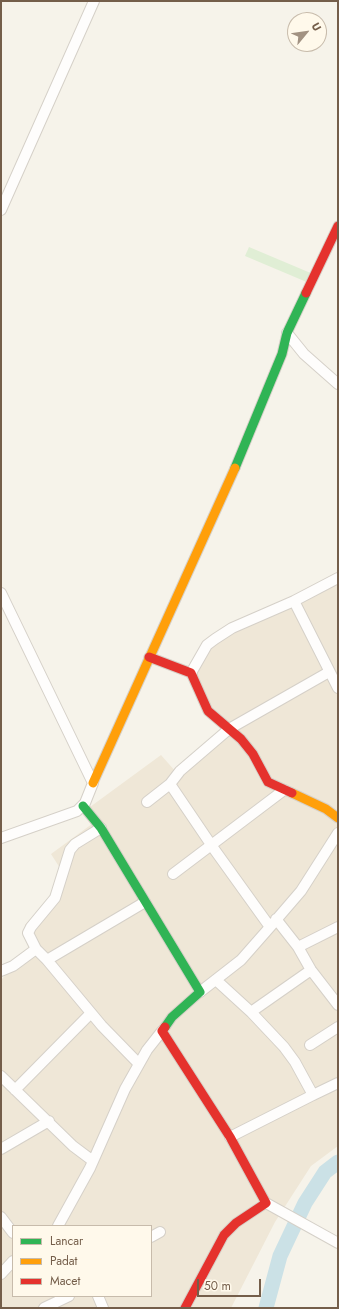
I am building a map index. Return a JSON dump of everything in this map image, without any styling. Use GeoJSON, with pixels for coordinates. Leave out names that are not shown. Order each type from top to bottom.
{"type":"FeatureCollection","features":[{"type":"Feature","properties":{"kind":"street"},"geometry":{"type":"LineString","coordinates":[[1,210],[94,1]]}},
{"type":"Feature","properties":{"kind":"street"},"geometry":{"type":"LineString","coordinates":[[1,838],[74,812],[83,806],[242,453],[261,402],[283,350],[287,333],[338,226]]}},
{"type":"Feature","properties":{"kind":"street"},"geometry":{"type":"LineString","coordinates":[[287,333],[304,354],[338,384]]}},
{"type":"Feature","properties":{"kind":"street"},"geometry":{"type":"LineString","coordinates":[[190,673],[207,645],[232,628],[294,601],[338,578]]}},
{"type":"Feature","properties":{"kind":"street"},"geometry":{"type":"LineString","coordinates":[[1,593],[93,783]]}},
{"type":"Feature","properties":{"kind":"street"},"geometry":{"type":"LineString","coordinates":[[294,601],[338,688]]}},
{"type":"Feature","properties":{"kind":"street"},"geometry":{"type":"LineString","coordinates":[[149,657],[190,673],[208,710],[241,739],[253,754],[268,782],[326,809],[338,818]]}},
{"type":"Feature","properties":{"kind":"street"},"geometry":{"type":"LineString","coordinates":[[147,802],[170,784],[180,771],[229,729],[329,672]]}},
{"type":"Feature","properties":{"kind":"street"},"geometry":{"type":"LineString","coordinates":[[170,784],[211,845],[273,923],[298,947],[311,970],[338,1005]]}},
{"type":"Feature","properties":{"kind":"street"},"geometry":{"type":"LineString","coordinates":[[173,874],[284,790]]}},
{"type":"Feature","properties":{"kind":"street"},"geometry":{"type":"LineString","coordinates":[[83,806],[101,828],[200,992]]}},
{"type":"Feature","properties":{"kind":"street"},"geometry":{"type":"LineString","coordinates":[[101,828],[75,844],[67,855],[55,898],[29,930],[29,938],[36,949],[91,1013],[124,1050],[139,1064]]}},
{"type":"Feature","properties":{"kind":"street"},"geometry":{"type":"LineString","coordinates":[[62,1224],[93,1161],[125,1089],[139,1064],[162,1031],[172,1017],[200,992],[241,960],[301,891],[338,833]]}},
{"type":"Feature","properties":{"kind":"street"},"geometry":{"type":"LineString","coordinates":[[47,960],[145,902]]}},
{"type":"Feature","properties":{"kind":"street"},"geometry":{"type":"LineString","coordinates":[[298,947],[338,927]]}},
{"type":"Feature","properties":{"kind":"street"},"geometry":{"type":"LineString","coordinates":[[1,971],[13,966],[36,949]]}},
{"type":"Feature","properties":{"kind":"street"},"geometry":{"type":"LineString","coordinates":[[251,1012],[311,970]]}},
{"type":"Feature","properties":{"kind":"street"},"geometry":{"type":"LineString","coordinates":[[216,980],[251,1012],[273,1035],[295,1062],[313,1096]]}},
{"type":"Feature","properties":{"kind":"street"},"geometry":{"type":"LineString","coordinates":[[15,1090],[91,1013]]}},
{"type":"Feature","properties":{"kind":"street"},"geometry":{"type":"LineString","coordinates":[[310,1045],[338,1027]]}},
{"type":"Feature","properties":{"kind":"street"},"geometry":{"type":"LineString","coordinates":[[162,1031],[230,1137],[266,1203],[338,1243]]}},
{"type":"Feature","properties":{"kind":"street"},"geometry":{"type":"LineString","coordinates":[[1,1076],[73,1146],[93,1161]]}},
{"type":"Feature","properties":{"kind":"street"},"geometry":{"type":"LineString","coordinates":[[230,1137],[338,1083]]}},
{"type":"Feature","properties":{"kind":"street"},"geometry":{"type":"LineString","coordinates":[[1,1149],[49,1121]]}},
{"type":"Feature","properties":{"kind":"street"},"geometry":{"type":"LineString","coordinates":[[185,1308],[229,1229],[266,1203]]}},
{"type":"Feature","properties":{"kind":"street"},"geometry":{"type":"LineString","coordinates":[[1,1217],[12,1232]]}},
{"type":"Feature","properties":{"kind":"street"},"geometry":{"type":"LineString","coordinates":[[1,1274],[12,1262]]}},
{"type":"Feature","properties":{"kind":"street"},"geometry":{"type":"LineString","coordinates":[[44,1308],[67,1297]]}},
{"type":"Feature","properties":{"kind":"street"},"geometry":{"type":"LineString","coordinates":[[98,1297],[103,1308]]}},
{"type":"Feature","properties":{"kind":"shaded area"},"geometry":{"type":"Polygon","coordinates":[[[338,580],[338,1146],[311,1166],[275,1222],[231,1308],[1,1308],[1,980],[32,946],[25,925],[67,879],[51,854],[96,821],[90,807],[161,755],[176,772],[230,729],[209,706],[192,670],[223,633],[338,580]]]}},
{"type":"Feature","properties":{"kind":"green space"},"geometry":{"type":"Polygon","coordinates":[[[249,247],[313,274],[309,283],[245,256],[249,247]]]}},
{"type":"Feature","properties":{"kind":"waterway"},"geometry":{"type":"LineString","coordinates":[[266,1308],[280,1256],[305,1203],[325,1172],[338,1162]]}},
{"type":"Feature","properties":{"kind":"traffic: fast"},"geometry":{"type":"LineString","coordinates":[[235,468],[282,354],[287,333],[306,293]]}},
{"type":"Feature","properties":{"kind":"traffic: fast"},"geometry":{"type":"LineString","coordinates":[[83,806],[101,828],[200,992],[172,1017],[165,1027]]}},
{"type":"Feature","properties":{"kind":"traffic: slow"},"geometry":{"type":"LineString","coordinates":[[93,783],[235,468]]}},
{"type":"Feature","properties":{"kind":"traffic: slow"},"geometry":{"type":"LineString","coordinates":[[292,793],[326,809],[338,818]]}},
{"type":"Feature","properties":{"kind":"traffic: jam"},"geometry":{"type":"LineString","coordinates":[[306,293],[338,226]]}},
{"type":"Feature","properties":{"kind":"traffic: jam"},"geometry":{"type":"LineString","coordinates":[[149,657],[191,673],[208,711],[241,739],[253,754],[268,782],[292,793]]}},
{"type":"Feature","properties":{"kind":"traffic: jam"},"geometry":{"type":"LineString","coordinates":[[165,1027],[162,1031],[230,1137],[266,1203],[236,1223],[224,1235],[185,1308]]}}]}
